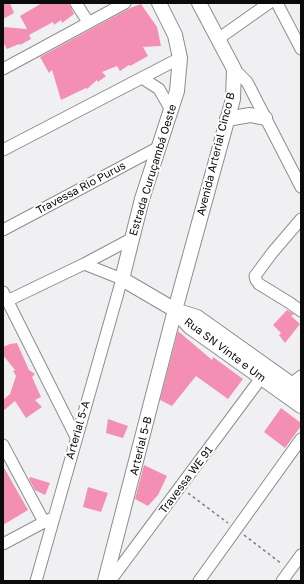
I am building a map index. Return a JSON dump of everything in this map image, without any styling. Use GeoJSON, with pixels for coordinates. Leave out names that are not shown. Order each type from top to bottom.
{"type":"FeatureCollection","features":[{"type":"Feature","properties":{"kind":"main road","name":"Estrada Curuçambá Oeste"},"geometry":{"type":"LineString","coordinates":[[122,279],[142,199],[177,91],[180,58],[175,35],[159,3]]}},
{"type":"Feature","properties":{"kind":"main road"},"geometry":{"type":"LineString","coordinates":[[199,3],[234,69]]}},
{"type":"Feature","properties":{"kind":"main road","name":"Avenida Arterial Cinco B"},"geometry":{"type":"LineString","coordinates":[[175,310],[232,99],[234,69]]}},
{"type":"Feature","properties":{"kind":"main road"},"geometry":{"type":"LineString","coordinates":[[227,118],[250,115],[265,118]]}},
{"type":"Feature","properties":{"kind":"main road"},"geometry":{"type":"LineString","coordinates":[[122,279],[175,310]]}},
{"type":"Feature","properties":{"kind":"main road","name":"Rua SN Vinte e Um"},"geometry":{"type":"LineString","coordinates":[[175,310],[190,327],[261,378],[299,393]]}},
{"type":"Feature","properties":{"kind":"main road","name":"Rua SN Vinte e Um"},"geometry":{"type":"LineString","coordinates":[[175,310],[197,317],[299,393]]}},
{"type":"Feature","properties":{"kind":"main road","name":"Arterial 5-B"},"geometry":{"type":"LineString","coordinates":[[105,581],[175,310]]}},
{"type":"Feature","properties":{"kind":"street"},"geometry":{"type":"LineString","coordinates":[[76,3],[88,22]]}},
{"type":"Feature","properties":{"kind":"street"},"geometry":{"type":"LineString","coordinates":[[3,69],[125,3]]}},
{"type":"Feature","properties":{"kind":"street"},"geometry":{"type":"LineString","coordinates":[[218,39],[269,3]]}},
{"type":"Feature","properties":{"kind":"street"},"geometry":{"type":"LineString","coordinates":[[277,3],[301,49]]}},
{"type":"Feature","properties":{"kind":"street"},"geometry":{"type":"LineString","coordinates":[[3,150],[180,58]]}},
{"type":"Feature","properties":{"kind":"street"},"geometry":{"type":"LineString","coordinates":[[234,69],[247,82],[301,187]]}},
{"type":"Feature","properties":{"kind":"street"},"geometry":{"type":"LineString","coordinates":[[142,78],[159,89],[171,110]]}},
{"type":"Feature","properties":{"kind":"street","name":"Travessa Rio Purus"},"geometry":{"type":"LineString","coordinates":[[3,230],[159,147]]}},
{"type":"Feature","properties":{"kind":"street"},"geometry":{"type":"LineString","coordinates":[[301,219],[272,253],[255,276],[259,284],[301,311]]}},
{"type":"Feature","properties":{"kind":"street"},"geometry":{"type":"LineString","coordinates":[[76,437],[5,297],[84,264],[131,239]]}},
{"type":"Feature","properties":{"kind":"street"},"geometry":{"type":"LineString","coordinates":[[84,264],[122,279]]}},
{"type":"Feature","properties":{"kind":"street","name":"Arterial 5-A"},"geometry":{"type":"LineString","coordinates":[[36,581],[49,520],[76,437],[122,279]]}},
{"type":"Feature","properties":{"kind":"street","name":"Travessa WE 91"},"geometry":{"type":"LineString","coordinates":[[110,581],[261,378]]}},
{"type":"Feature","properties":{"kind":"street"},"geometry":{"type":"LineString","coordinates":[[199,581],[301,439]]}},
{"type":"Feature","properties":{"kind":"street"},"geometry":{"type":"LineString","coordinates":[[3,445],[49,520],[3,544]]}},
{"type":"Feature","properties":{"kind":"street"},"geometry":{"type":"LineString","coordinates":[[282,581],[301,555]]}},
{"type":"Feature","properties":{"kind":"building"},"geometry":{"type":"Polygon","coordinates":[[[3,3],[10,3],[14,13],[3,19],[3,3]]]}},
{"type":"Feature","properties":{"kind":"building"},"geometry":{"type":"Polygon","coordinates":[[[42,3],[69,3],[74,14],[62,23],[61,20],[54,25],[53,22],[29,35],[31,39],[20,45],[19,44],[7,49],[3,42],[3,27],[27,29],[20,16],[42,3]]]}},
{"type":"Feature","properties":{"kind":"building"},"geometry":{"type":"Polygon","coordinates":[[[141,4],[157,27],[161,46],[143,47],[148,56],[120,71],[117,66],[102,72],[106,76],[98,82],[97,80],[87,89],[86,88],[61,100],[52,70],[49,73],[40,57],[130,8],[141,4]]]}},
{"type":"Feature","properties":{"kind":"building"},"geometry":{"type":"Polygon","coordinates":[[[287,310],[294,314],[291,316],[300,324],[285,343],[279,335],[281,333],[273,325],[287,310]]]}},
{"type":"Feature","properties":{"kind":"building"},"geometry":{"type":"Polygon","coordinates":[[[178,331],[212,360],[213,357],[243,379],[228,399],[196,376],[172,406],[160,400],[178,331]]]}},
{"type":"Feature","properties":{"kind":"building"},"geometry":{"type":"Polygon","coordinates":[[[17,343],[29,370],[35,374],[32,377],[41,397],[35,400],[42,407],[26,418],[15,401],[3,411],[3,400],[10,394],[16,376],[13,371],[15,370],[3,355],[3,347],[17,343]]]}},
{"type":"Feature","properties":{"kind":"building"},"geometry":{"type":"Polygon","coordinates":[[[281,408],[301,423],[301,426],[285,448],[264,432],[281,408]]]}},
{"type":"Feature","properties":{"kind":"building"},"geometry":{"type":"Polygon","coordinates":[[[108,419],[128,426],[123,438],[106,433],[108,419]]]}},
{"type":"Feature","properties":{"kind":"building"},"geometry":{"type":"Polygon","coordinates":[[[144,465],[167,476],[158,495],[148,506],[135,499],[144,465]]]}},
{"type":"Feature","properties":{"kind":"building"},"geometry":{"type":"Polygon","coordinates":[[[3,466],[28,510],[3,525],[3,466]]]}},
{"type":"Feature","properties":{"kind":"building"},"geometry":{"type":"Polygon","coordinates":[[[30,477],[50,483],[45,495],[35,490],[29,479],[30,477]]]}},
{"type":"Feature","properties":{"kind":"building"},"geometry":{"type":"Polygon","coordinates":[[[88,487],[108,493],[101,512],[83,507],[88,487]]]}}]}
